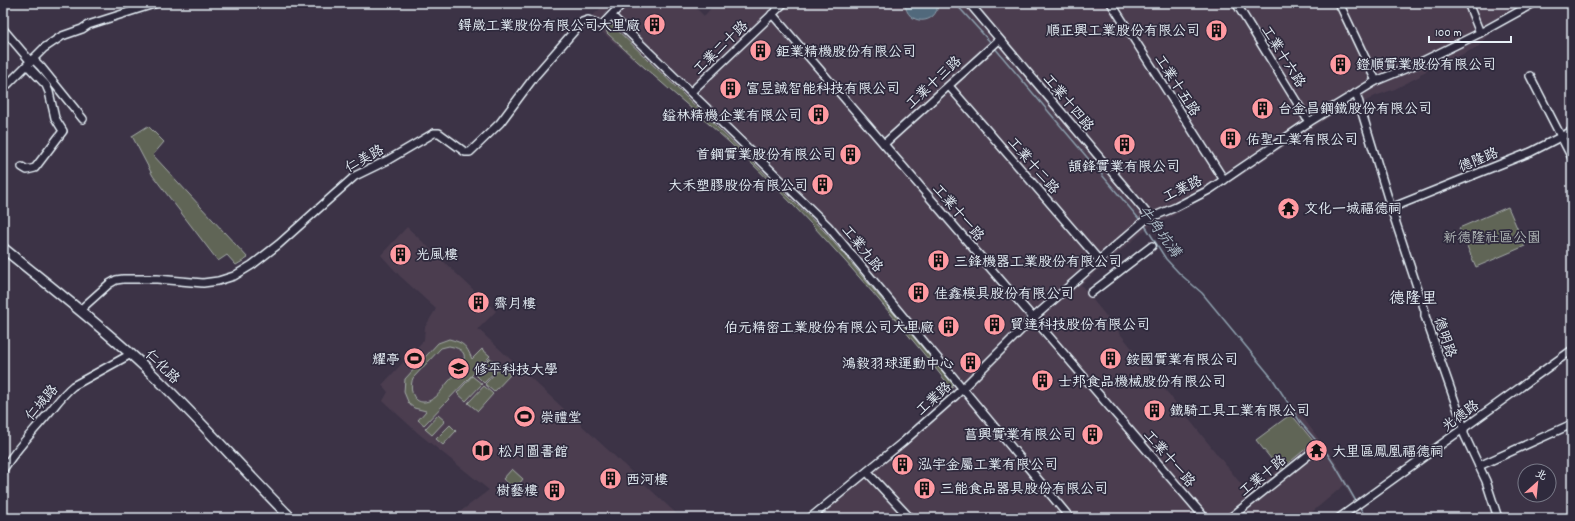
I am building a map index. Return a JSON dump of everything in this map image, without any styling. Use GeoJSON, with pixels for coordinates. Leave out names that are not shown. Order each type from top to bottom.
{"type":"FeatureCollection","features":[{"type":"Feature","properties":{"kind":"main road","name":"仁化路"},"geometry":{"type":"LineString","coordinates":[[3,248],[80,310],[131,354],[169,390],[291,518]]}},
{"type":"Feature","properties":{"kind":"street"},"geometry":{"type":"LineString","coordinates":[[3,89],[44,48],[62,36],[82,29],[88,25],[157,3]]}},
{"type":"Feature","properties":{"kind":"street","name":"仁美路"},"geometry":{"type":"LineString","coordinates":[[80,310],[109,284],[116,280],[163,280],[203,283],[218,282],[234,276],[279,244],[355,176],[388,160],[434,133],[439,133],[465,152],[470,152],[486,139],[500,123],[535,76],[582,22],[588,20],[602,25],[623,3]]}},
{"type":"Feature","properties":{"kind":"street","name":"工業二十路"},"geometry":{"type":"LineString","coordinates":[[691,92],[784,3]]}},
{"type":"Feature","properties":{"kind":"street","name":"工業十四路"},"geometry":{"type":"LineString","coordinates":[[968,3],[998,41],[1149,218]]}},
{"type":"Feature","properties":{"kind":"street","name":"工業十五路"},"geometry":{"type":"LineString","coordinates":[[1111,3],[1224,180]]}},
{"type":"Feature","properties":{"kind":"street","name":"工業十六路"},"geometry":{"type":"LineString","coordinates":[[1236,3],[1309,122]]}},
{"type":"Feature","properties":{"kind":"street"},"geometry":{"type":"LineString","coordinates":[[1338,3],[1376,81]]}},
{"type":"Feature","properties":{"kind":"street"},"geometry":{"type":"LineString","coordinates":[[1468,3],[1480,34]]}},
{"type":"Feature","properties":{"kind":"street","name":"工業路"},"geometry":{"type":"LineString","coordinates":[[810,518],[867,472],[963,388],[1033,318],[1137,226],[1149,218],[1194,198],[1224,180],[1309,122],[1376,81],[1417,64],[1480,34],[1534,3]]}},
{"type":"Feature","properties":{"kind":"street","name":"工業十一路"},"geometry":{"type":"LineString","coordinates":[[772,14],[1205,518]]}},
{"type":"Feature","properties":{"kind":"street","name":"工業九路"},"geometry":{"type":"LineString","coordinates":[[612,16],[828,226],[1070,518]]}},
{"type":"Feature","properties":{"kind":"street"},"geometry":{"type":"LineString","coordinates":[[3,29],[30,62],[46,85],[55,118],[63,131],[34,168],[27,170],[22,167]]}},
{"type":"Feature","properties":{"kind":"street","name":"工業十三路"},"geometry":{"type":"LineString","coordinates":[[884,144],[998,41]]}},
{"type":"Feature","properties":{"kind":"street"},"geometry":{"type":"LineString","coordinates":[[30,62],[41,67],[83,119]]}},
{"type":"Feature","properties":{"kind":"street"},"geometry":{"type":"LineString","coordinates":[[1530,76],[1572,158]]}},
{"type":"Feature","properties":{"kind":"street","name":"工業十二路"},"geometry":{"type":"LineString","coordinates":[[949,86],[1099,260]]}},
{"type":"Feature","properties":{"kind":"street","name":"德明路"},"geometry":{"type":"LineString","coordinates":[[1356,93],[1391,208],[1425,311],[1425,316],[1464,428],[1464,434],[1479,466],[1498,518]]}},
{"type":"Feature","properties":{"kind":"street","name":"德隆路"},"geometry":{"type":"LineString","coordinates":[[1391,208],[1531,152],[1572,131]]}},
{"type":"Feature","properties":{"kind":"street"},"geometry":{"type":"LineString","coordinates":[[1091,293],[1152,246]]}},
{"type":"Feature","properties":{"kind":"street","name":"光德路"},"geometry":{"type":"LineString","coordinates":[[1339,518],[1572,350]]}},
{"type":"Feature","properties":{"kind":"street","name":"仁城路"},"geometry":{"type":"LineString","coordinates":[[3,470],[25,440],[64,393],[73,386],[131,354]]}},
{"type":"Feature","properties":{"kind":"street"},"geometry":{"type":"LineString","coordinates":[[1479,466],[1572,424]]}},
{"type":"Feature","properties":{"kind":"street","name":"工業十路"},"geometry":{"type":"LineString","coordinates":[[1230,518],[1311,453]]}},
{"type":"Feature","properties":{"kind":"street"},"geometry":{"type":"LineString","coordinates":[[867,472],[910,518]]}},
{"type":"Feature","properties":{"kind":"shaded area"},"geometry":{"type":"Polygon","coordinates":[[[617,3],[691,3],[704,16],[716,3],[761,3],[767,8],[770,3],[1542,3],[1538,5],[1538,7],[1489,34],[1478,47],[1420,74],[1420,76],[1395,89],[1375,96],[1364,102],[1351,105],[1329,117],[1228,184],[1162,222],[1161,220],[1152,224],[1081,285],[1249,494],[1308,445],[1306,441],[1305,427],[1297,417],[1288,397],[1339,467],[1355,498],[1353,500],[1344,485],[1305,518],[811,518],[958,394],[833,247],[761,172],[681,100],[588,20],[601,8],[604,8],[609,12],[617,3]]]}},
{"type":"Feature","properties":{"kind":"shaded area","name":"修平科技大學"},"geometry":{"type":"Polygon","coordinates":[[[407,227],[496,311],[478,329],[681,518],[452,518],[489,490],[418,433],[383,401],[388,392],[382,385],[424,340],[425,327],[436,309],[400,276],[381,255],[407,227]]]}},
{"type":"Feature","properties":{"kind":"green space"},"geometry":{"type":"Polygon","coordinates":[[[610,23],[825,232],[953,384],[952,389],[872,292],[817,230],[729,142],[607,33],[606,27],[610,23]]]}},
{"type":"Feature","properties":{"kind":"green space"},"geometry":{"type":"Polygon","coordinates":[[[148,126],[164,142],[153,155],[248,258],[236,265],[227,255],[218,261],[153,176],[132,136],[148,126]]]}},
{"type":"Feature","properties":{"kind":"green space","name":"新德隆社區公園"},"geometry":{"type":"Polygon","coordinates":[[[1508,207],[1525,246],[1476,267],[1459,228],[1508,207]]]}},
{"type":"Feature","properties":{"kind":"green space"},"geometry":{"type":"Polygon","coordinates":[[[449,339],[458,342],[464,345],[472,359],[482,349],[490,356],[424,425],[418,420],[426,411],[414,408],[409,404],[404,392],[405,379],[438,343],[449,339]],[[449,346],[441,348],[413,378],[411,388],[414,397],[417,400],[425,402],[434,399],[461,367],[464,361],[464,356],[463,352],[458,348],[449,346]]]}},
{"type":"Feature","properties":{"kind":"green space"},"geometry":{"type":"Polygon","coordinates":[[[490,358],[500,366],[484,383],[475,374],[490,358]]]}},
{"type":"Feature","properties":{"kind":"green space"},"geometry":{"type":"Polygon","coordinates":[[[501,367],[510,375],[494,392],[485,384],[501,367]]]}},
{"type":"Feature","properties":{"kind":"green space"},"geometry":{"type":"Polygon","coordinates":[[[472,376],[482,384],[466,401],[457,393],[472,376]]]}},
{"type":"Feature","properties":{"kind":"green space"},"geometry":{"type":"Polygon","coordinates":[[[484,386],[493,394],[478,411],[468,403],[484,386]]]}},
{"type":"Feature","properties":{"kind":"green space"},"geometry":{"type":"Polygon","coordinates":[[[1291,414],[1314,442],[1280,470],[1256,440],[1291,414]]]}},
{"type":"Feature","properties":{"kind":"green space"},"geometry":{"type":"Polygon","coordinates":[[[438,415],[445,421],[432,435],[425,429],[438,415]]]}},
{"type":"Feature","properties":{"kind":"green space"},"geometry":{"type":"Polygon","coordinates":[[[450,425],[456,431],[443,445],[436,439],[450,425]]]}},
{"type":"Feature","properties":{"kind":"green space"},"geometry":{"type":"Polygon","coordinates":[[[512,469],[523,479],[515,489],[503,479],[512,469]]]}},
{"type":"Feature","properties":{"kind":"water"},"geometry":{"type":"Polygon","coordinates":[[[905,3],[938,3],[937,11],[933,16],[922,20],[911,16],[907,11],[905,3]]]}},
{"type":"Feature","properties":{"kind":"waterway","name":"牛角坑溝"},"geometry":{"type":"LineString","coordinates":[[955,3],[992,44]]}},
{"type":"Feature","properties":{"kind":"waterway","name":"牛角坑溝"},"geometry":{"type":"LineString","coordinates":[[994,47],[1140,220]]}},
{"type":"Feature","properties":{"kind":"waterway","name":"牛角坑溝"},"geometry":{"type":"LineString","coordinates":[[1144,224],[1166,259],[1180,274],[1202,293],[1272,378],[1301,423],[1326,452],[1357,503]]}},
{"type":"Feature","properties":{"kind":"waterway","name":"牛角坑溝"},"geometry":{"type":"LineString","coordinates":[[1359,506],[1366,518]]}},
{"type":"Feature","properties":{"kind":"place","name":"鍀崴工業股份有限公司大里廠"},"geometry":{"type":"Point","coordinates":[655,25]}},
{"type":"Feature","properties":{"kind":"place","name":"順正興工業股份有限公司"},"geometry":{"type":"Point","coordinates":[1216,30]}},
{"type":"Feature","properties":{"kind":"place","name":"鉅業精機股份有限公司"},"geometry":{"type":"Point","coordinates":[761,51]}},
{"type":"Feature","properties":{"kind":"place","name":"鐙順實業股份有限公司"},"geometry":{"type":"Point","coordinates":[1341,64]}},
{"type":"Feature","properties":{"kind":"place","name":"富昱誠智能科技有限公司"},"geometry":{"type":"Point","coordinates":[730,88]}},
{"type":"Feature","properties":{"kind":"place","name":"台金昌鋼鐵股份有限公司"},"geometry":{"type":"Point","coordinates":[1262,108]}},
{"type":"Feature","properties":{"kind":"place","name":"鎰林精機企業有限公司"},"geometry":{"type":"Point","coordinates":[818,115]}},
{"type":"Feature","properties":{"kind":"place","name":"佑聖工業有限公司"},"geometry":{"type":"Point","coordinates":[1231,139]}},
{"type":"Feature","properties":{"kind":"place","name":"頡鋒實業有限公司"},"geometry":{"type":"Point","coordinates":[1124,144]}},
{"type":"Feature","properties":{"kind":"place","name":"首鋼實業股份有限公司"},"geometry":{"type":"Point","coordinates":[851,154]}},
{"type":"Feature","properties":{"kind":"place","name":"大禾塑膠股份有限公司"},"geometry":{"type":"Point","coordinates":[823,185]}},
{"type":"Feature","properties":{"kind":"place","name":"文化一城福德祠"},"geometry":{"type":"Point","coordinates":[1289,208]}},
{"type":"Feature","properties":{"kind":"place","name":"光風樓"},"geometry":{"type":"Point","coordinates":[400,254]}},
{"type":"Feature","properties":{"kind":"place","name":"三鋒機器工業股份有限公司"},"geometry":{"type":"Point","coordinates":[939,261]}},
{"type":"Feature","properties":{"kind":"place","name":"佳鑫模具股份有限公司"},"geometry":{"type":"Point","coordinates":[919,293]}},
{"type":"Feature","properties":{"kind":"place","name":"霽月樓"},"geometry":{"type":"Point","coordinates":[478,303]}},
{"type":"Feature","properties":{"kind":"place","name":"貿達科技股份有限公司"},"geometry":{"type":"Point","coordinates":[994,324]}},
{"type":"Feature","properties":{"kind":"place","name":"伯元精密工業股份有限公司大里廠"},"geometry":{"type":"Point","coordinates":[949,327]}},
{"type":"Feature","properties":{"kind":"place","name":"耀亭"},"geometry":{"type":"Point","coordinates":[415,359]}},
{"type":"Feature","properties":{"kind":"place","name":"銨國實業有限公司"},"geometry":{"type":"Point","coordinates":[1111,359]}},
{"type":"Feature","properties":{"kind":"place","name":"鴻毅羽球運動中心"},"geometry":{"type":"Point","coordinates":[970,363]}},
{"type":"Feature","properties":{"kind":"place","name":"修平科技大學"},"geometry":{"type":"Point","coordinates":[459,369]}},
{"type":"Feature","properties":{"kind":"place","name":"士邦食品機械股份有限公司"},"geometry":{"type":"Point","coordinates":[1042,381]}},
{"type":"Feature","properties":{"kind":"place","name":"鐵騎工具工業有限公司"},"geometry":{"type":"Point","coordinates":[1155,410]}},
{"type":"Feature","properties":{"kind":"place","name":"崇禮堂"},"geometry":{"type":"Point","coordinates":[525,417]}},
{"type":"Feature","properties":{"kind":"place","name":"菖興實業有限公司"},"geometry":{"type":"Point","coordinates":[1092,434]}},
{"type":"Feature","properties":{"kind":"place","name":"松月圖書館"},"geometry":{"type":"Point","coordinates":[483,451]}},
{"type":"Feature","properties":{"kind":"place","name":"大里區鳳凰福德祠"},"geometry":{"type":"Point","coordinates":[1317,451]}},
{"type":"Feature","properties":{"kind":"place","name":"泓宇金屬工業有限公司"},"geometry":{"type":"Point","coordinates":[903,464]}},
{"type":"Feature","properties":{"kind":"place","name":"西河樓"},"geometry":{"type":"Point","coordinates":[611,479]}},
{"type":"Feature","properties":{"kind":"place","name":"三能食品器具股份有限公司"},"geometry":{"type":"Point","coordinates":[925,488]}},
{"type":"Feature","properties":{"kind":"place","name":"樹藝樓"},"geometry":{"type":"Point","coordinates":[554,490]}},
{"type":"Feature","properties":{"kind":"district","name":"德隆里"},"geometry":{"type":"Point","coordinates":[1413,297]}}]}
